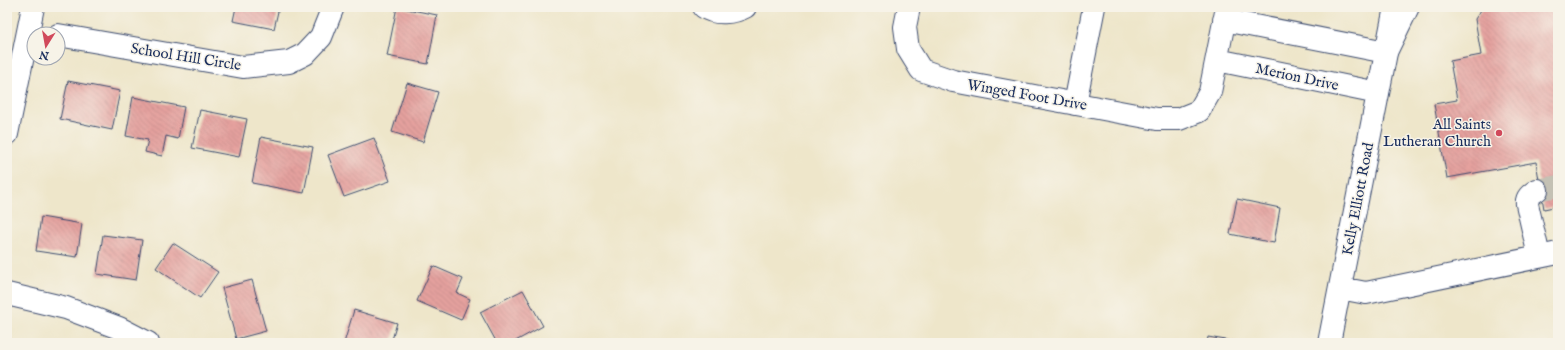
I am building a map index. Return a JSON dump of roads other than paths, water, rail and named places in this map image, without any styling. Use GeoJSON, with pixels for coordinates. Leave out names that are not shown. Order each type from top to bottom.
{"type":"FeatureCollection","features":[{"type":"Feature","properties":{"kind":"street"},"geometry":{"type":"LineString","coordinates":[[30,26],[33,7]]}},
{"type":"Feature","properties":{"kind":"street","name":"School Hill Circle"},"geometry":{"type":"LineString","coordinates":[[66,36],[243,67],[289,62],[305,54],[321,37],[333,7]]}},
{"type":"Feature","properties":{"kind":"street"},"geometry":{"type":"LineString","coordinates":[[704,7],[722,12],[733,12],[745,7]]}},
{"type":"Feature","properties":{"kind":"street","name":"Winged Foot Drive"},"geometry":{"type":"LineString","coordinates":[[909,7],[905,27],[908,49],[921,70],[953,81],[1157,119],[1179,119],[1199,111],[1210,92],[1217,60]]}},
{"type":"Feature","properties":{"kind":"street"},"geometry":{"type":"LineString","coordinates":[[1075,104],[1094,7]]}},
{"type":"Feature","properties":{"kind":"street","name":"Kelly Elliott Road"},"geometry":{"type":"LineString","coordinates":[[1330,343],[1395,7]]}},
{"type":"Feature","properties":{"kind":"street"},"geometry":{"type":"LineString","coordinates":[[1217,60],[1226,14],[1386,52],[1408,7]]}},
{"type":"Feature","properties":{"kind":"street"},"geometry":{"type":"LineString","coordinates":[[7,134],[26,44]]}},
{"type":"Feature","properties":{"kind":"street","name":"Merion Drive"},"geometry":{"type":"LineString","coordinates":[[1217,60],[1378,94]]}},
{"type":"Feature","properties":{"kind":"street"},"geometry":{"type":"LineString","coordinates":[[1340,288],[1366,293],[1549,254],[1526,200],[1529,195],[1537,190]]}},
{"type":"Feature","properties":{"kind":"street"},"geometry":{"type":"LineString","coordinates":[[7,294],[66,308],[119,328],[148,343]]}},
{"type":"Feature","properties":{"kind":"tunnel"},"geometry":{"type":"LineString","coordinates":[[1537,190],[1558,186]]}},
{"type":"Feature","properties":{"kind":"place","name":"All Saints Lutheran Church"},"geometry":{"type":"Point","coordinates":[1499,133]}}]}
